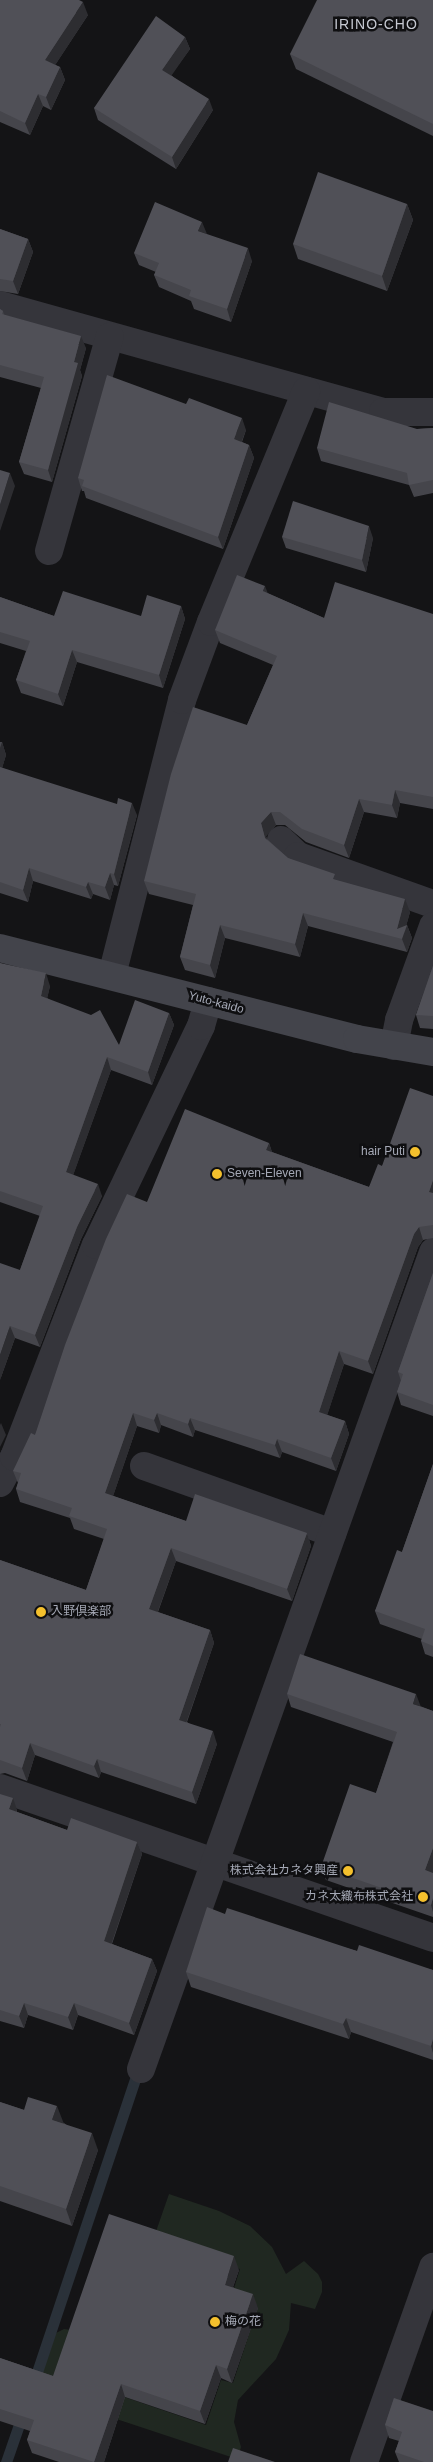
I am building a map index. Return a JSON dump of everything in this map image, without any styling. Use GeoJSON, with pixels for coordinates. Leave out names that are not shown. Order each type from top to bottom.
{"type":"FeatureCollection","features":[{"type":"Feature","properties":{"kind":"street"},"geometry":{"type":"LineString","coordinates":[[0,306],[383,412],[433,412]]}},
{"type":"Feature","properties":{"kind":"street"},"geometry":{"type":"LineString","coordinates":[[49,551],[110,336]]}},
{"type":"Feature","properties":{"kind":"street"},"geometry":{"type":"LineString","coordinates":[[112,975],[182,700],[211,622],[306,391]]}},
{"type":"Feature","properties":{"kind":"street"},"geometry":{"type":"LineString","coordinates":[[281,840],[298,856],[433,904]]}},
{"type":"Feature","properties":{"kind":"street"},"geometry":{"type":"LineString","coordinates":[[394,1046],[400,1020],[433,926]]}},
{"type":"Feature","properties":{"kind":"street","name":"Yuto-kaido"},"geometry":{"type":"LineString","coordinates":[[0,948],[394,1046],[433,1052]]}},
{"type":"Feature","properties":{"kind":"street"},"geometry":{"type":"LineString","coordinates":[[0,1482],[11,1430],[201,1026],[208,1001]]}},
{"type":"Feature","properties":{"kind":"street"},"geometry":{"type":"LineString","coordinates":[[141,2069],[433,1252]]}},
{"type":"Feature","properties":{"kind":"street"},"geometry":{"type":"LineString","coordinates":[[144,1466],[332,1532]]}},
{"type":"Feature","properties":{"kind":"street"},"geometry":{"type":"LineString","coordinates":[[0,1788],[433,1938]]}},
{"type":"Feature","properties":{"kind":"street"},"geometry":{"type":"LineString","coordinates":[[364,2462],[433,2267]]}},
{"type":"Feature","properties":{"kind":"shaded area"},"geometry":{"type":"Polygon","coordinates":[[[169,2194],[219,2211],[250,2226],[272,2247],[286,2274],[304,2261],[318,2274],[322,2282],[322,2292],[315,2309],[291,2303],[289,2330],[276,2359],[238,2400],[234,2422],[241,2447],[237,2459],[50,2397],[41,2376],[54,2334],[64,2329],[72,2330],[63,2376],[206,2425],[221,2380],[233,2383],[258,2307],[231,2298],[240,2269],[153,2240],[169,2194]]]}},
{"type":"Feature","properties":{"kind":"building"},"geometry":{"type":"Polygon","coordinates":[[[0,0],[79,0],[83,2],[45,60],[60,67],[46,97],[38,94],[25,123],[0,111],[0,0]]]}},
{"type":"Feature","properties":{"kind":"building"},"geometry":{"type":"Polygon","coordinates":[[[317,0],[433,0],[433,124],[290,54],[317,0]]]}},
{"type":"Feature","properties":{"kind":"building"},"geometry":{"type":"Polygon","coordinates":[[[156,16],[185,37],[162,70],[209,99],[172,157],[94,108],[156,16]]]}},
{"type":"Feature","properties":{"kind":"building"},"geometry":{"type":"Polygon","coordinates":[[[318,172],[407,204],[382,276],[293,244],[318,172]]]}},
{"type":"Feature","properties":{"kind":"building"},"geometry":{"type":"Polygon","coordinates":[[[155,202],[202,222],[198,231],[248,248],[227,309],[189,296],[191,290],[154,275],[159,263],[134,253],[155,202]]]}},
{"type":"Feature","properties":{"kind":"building"},"geometry":{"type":"Polygon","coordinates":[[[0,229],[28,239],[13,281],[0,279],[0,229]]]}},
{"type":"Feature","properties":{"kind":"building"},"geometry":{"type":"Polygon","coordinates":[[[0,309],[3,311],[2,314],[81,336],[74,362],[78,363],[48,470],[19,462],[44,377],[0,365],[0,309]]]}},
{"type":"Feature","properties":{"kind":"building"},"geometry":{"type":"Polygon","coordinates":[[[107,375],[186,404],[189,398],[242,418],[234,439],[249,445],[218,537],[82,486],[84,480],[78,478],[107,375]]]}},
{"type":"Feature","properties":{"kind":"building"},"geometry":{"type":"Polygon","coordinates":[[[329,402],[417,429],[433,428],[433,480],[409,485],[407,473],[317,448],[329,402]]]}},
{"type":"Feature","properties":{"kind":"building"},"geometry":{"type":"Polygon","coordinates":[[[0,470],[10,473],[0,505],[0,470]]]}},
{"type":"Feature","properties":{"kind":"building"},"geometry":{"type":"Polygon","coordinates":[[[293,501],[369,526],[362,560],[282,537],[293,501]]]}},
{"type":"Feature","properties":{"kind":"building"},"geometry":{"type":"Polygon","coordinates":[[[237,575],[265,586],[263,591],[324,618],[335,582],[433,614],[433,797],[395,790],[392,805],[359,799],[344,845],[302,829],[280,812],[271,812],[261,823],[265,838],[288,858],[335,874],[333,879],[405,899],[397,929],[407,925],[402,939],[303,913],[295,944],[220,925],[210,965],[180,957],[196,894],[144,881],[171,774],[193,707],[247,725],[277,656],[215,630],[237,575]]]}},
{"type":"Feature","properties":{"kind":"building"},"geometry":{"type":"Polygon","coordinates":[[[63,591],[141,616],[147,595],[181,606],[159,675],[72,650],[58,694],[16,680],[30,641],[0,632],[0,597],[54,616],[63,591]]]}},
{"type":"Feature","properties":{"kind":"building"},"geometry":{"type":"Polygon","coordinates":[[[0,767],[117,804],[118,798],[132,803],[114,874],[110,873],[105,887],[88,882],[86,887],[29,868],[23,890],[0,882],[0,767]]]}},
{"type":"Feature","properties":{"kind":"building"},"geometry":{"type":"Polygon","coordinates":[[[0,963],[46,973],[41,996],[91,1015],[100,1010],[119,1045],[135,1000],[169,1013],[148,1072],[107,1057],[66,1172],[98,1184],[77,1227],[35,1335],[10,1326],[0,1355],[0,1263],[20,1270],[43,1206],[0,1191],[0,963]]]}},
{"type":"Feature","properties":{"kind":"building"},"geometry":{"type":"Polygon","coordinates":[[[433,966],[433,1016],[416,1015],[433,966]]]}},
{"type":"Feature","properties":{"kind":"building"},"geometry":{"type":"Polygon","coordinates":[[[410,1088],[433,1096],[433,1180],[429,1192],[433,1193],[433,1225],[419,1227],[414,1234],[368,1361],[339,1351],[319,1412],[345,1421],[331,1458],[277,1439],[275,1445],[190,1418],[188,1424],[157,1413],[154,1420],[133,1413],[105,1493],[186,1521],[195,1494],[307,1533],[287,1589],[171,1548],[149,1609],[210,1630],[179,1720],[213,1731],[192,1792],[97,1759],[94,1766],[30,1743],[22,1768],[0,1760],[0,1560],[86,1590],[107,1529],[69,1516],[72,1508],[16,1489],[21,1473],[13,1471],[31,1433],[35,1435],[65,1345],[106,1239],[127,1194],[147,1202],[185,1109],[269,1143],[266,1150],[369,1187],[378,1164],[382,1166],[410,1088]]]}},
{"type":"Feature","properties":{"kind":"building"},"geometry":{"type":"Polygon","coordinates":[[[433,1273],[433,1405],[397,1392],[403,1374],[398,1372],[433,1273]]]}},
{"type":"Feature","properties":{"kind":"building"},"geometry":{"type":"Polygon","coordinates":[[[433,1464],[433,1646],[421,1641],[425,1629],[375,1611],[397,1550],[402,1552],[433,1464]]]}},
{"type":"Feature","properties":{"kind":"building"},"geometry":{"type":"Polygon","coordinates":[[[300,1654],[416,1694],[413,1704],[433,1711],[433,1848],[425,1870],[433,1873],[433,1898],[431,1905],[321,1867],[350,1784],[376,1793],[397,1732],[287,1694],[300,1654]]]}},
{"type":"Feature","properties":{"kind":"building"},"geometry":{"type":"Polygon","coordinates":[[[0,1794],[13,1798],[9,1809],[67,1830],[71,1818],[137,1842],[104,1941],[152,1959],[129,2023],[74,2003],[68,2017],[24,2003],[19,2016],[0,2010],[0,1794]]]}},
{"type":"Feature","properties":{"kind":"building"},"geometry":{"type":"Polygon","coordinates":[[[207,1907],[225,1914],[227,1908],[357,1951],[359,1945],[433,1970],[433,2039],[431,2046],[346,2018],[343,2024],[186,1972],[207,1907]]]}},
{"type":"Feature","properties":{"kind":"building"},"geometry":{"type":"Polygon","coordinates":[[[28,2097],[57,2106],[52,2120],[92,2133],[66,2209],[0,2186],[0,2102],[24,2110],[28,2097]]]}},
{"type":"Feature","properties":{"kind":"building","name":"梅の花"},"geometry":{"type":"Polygon","coordinates":[[[109,2214],[234,2256],[225,2285],[253,2294],[227,2369],[216,2365],[200,2411],[121,2384],[94,2462],[27,2440],[34,2420],[0,2409],[0,2358],[53,2376],[109,2214]]]}},
{"type":"Feature","properties":{"kind":"building"},"geometry":{"type":"Polygon","coordinates":[[[394,2398],[433,2411],[433,2462],[424,2462],[395,2452],[402,2432],[385,2425],[394,2398]]]}},
{"type":"Feature","properties":{"kind":"building"},"geometry":{"type":"Polygon","coordinates":[[[233,2448],[275,2462],[228,2462],[233,2448]]]}},
{"type":"Feature","properties":{"kind":"waterway"},"geometry":{"type":"LineString","coordinates":[[33,2384],[135,2080]]}},
{"type":"Feature","properties":{"kind":"waterway"},"geometry":{"type":"LineString","coordinates":[[6,2462],[23,2413]]}},
{"type":"Feature","properties":{"kind":"place","name":"hair Puti"},"geometry":{"type":"Point","coordinates":[415,1152]}},
{"type":"Feature","properties":{"kind":"place","name":"Seven-Eleven"},"geometry":{"type":"Point","coordinates":[217,1174]}},
{"type":"Feature","properties":{"kind":"place","name":"入野倶楽部"},"geometry":{"type":"Point","coordinates":[41,1612]}},
{"type":"Feature","properties":{"kind":"place","name":"株式会社カネタ興産"},"geometry":{"type":"Point","coordinates":[348,1871]}},
{"type":"Feature","properties":{"kind":"place","name":"カネ太織布株式会社"},"geometry":{"type":"Point","coordinates":[423,1897]}},
{"type":"Feature","properties":{"kind":"place","name":"梅の花"},"geometry":{"type":"Point","coordinates":[215,2322]}},
{"type":"Feature","properties":{"kind":"district","name":"IRINO-CHO"},"geometry":{"type":"Point","coordinates":[376,24]}}]}
